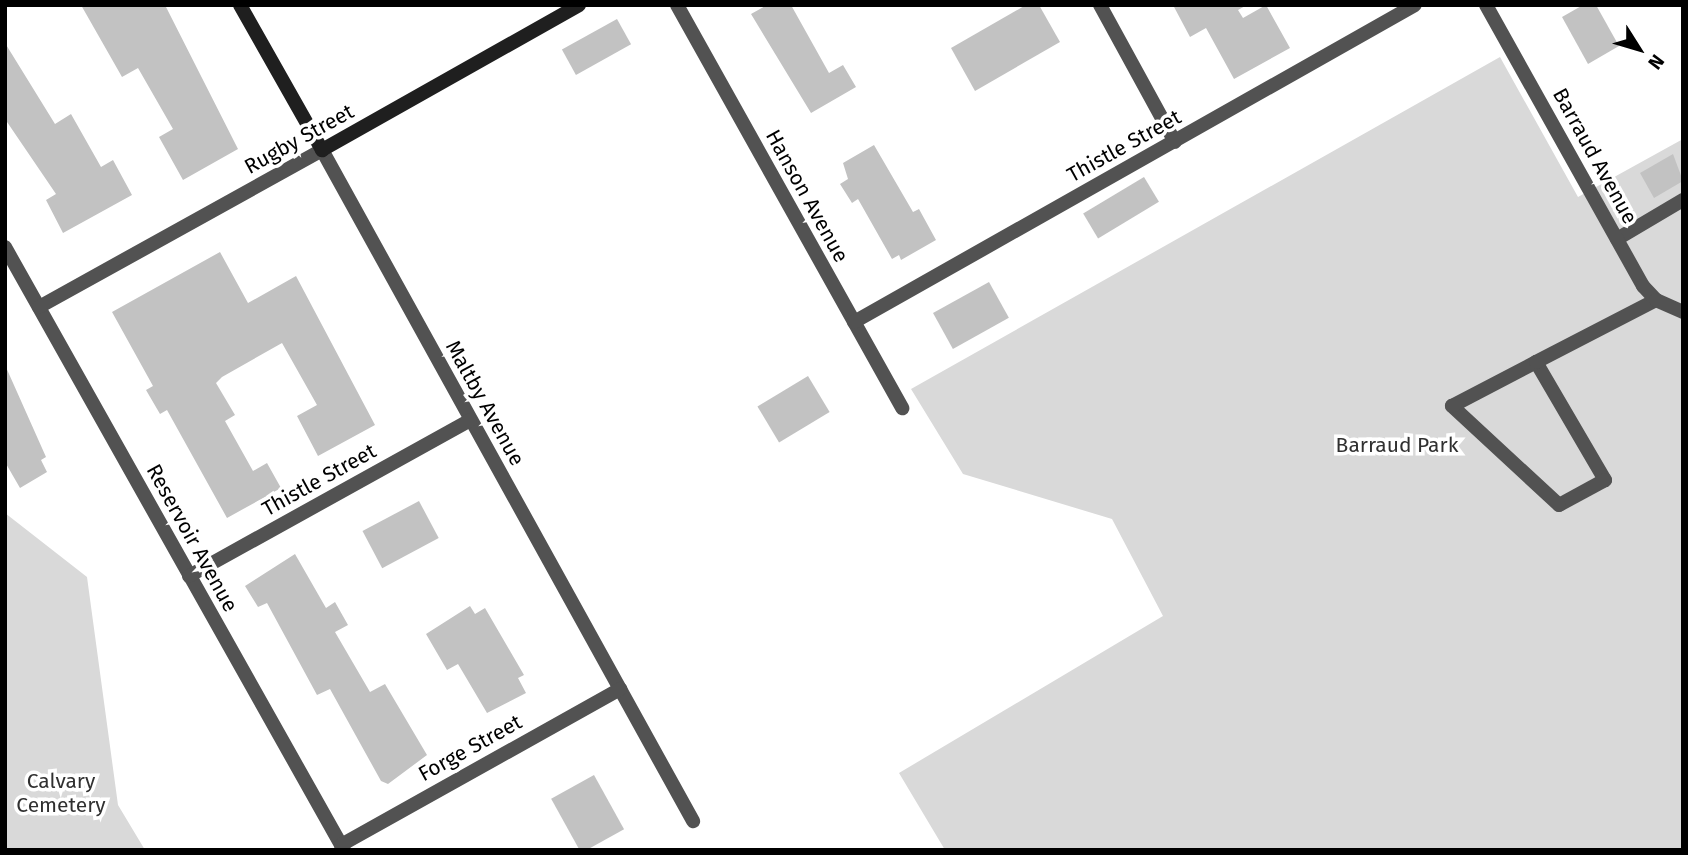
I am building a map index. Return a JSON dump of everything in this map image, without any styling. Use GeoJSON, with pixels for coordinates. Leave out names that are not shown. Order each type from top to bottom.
{"type":"FeatureCollection","features":[{"type":"Feature","properties":{"kind":"street","name":"Maltby Avenue"},"geometry":{"type":"LineString","coordinates":[[240,5],[693,821]]}},
{"type":"Feature","properties":{"kind":"street","name":"Rugby Street"},"geometry":{"type":"LineString","coordinates":[[39,307],[579,5]]}},
{"type":"Feature","properties":{"kind":"street","name":"Hanson Avenue"},"geometry":{"type":"LineString","coordinates":[[677,5],[902,408]]}},
{"type":"Feature","properties":{"kind":"street"},"geometry":{"type":"LineString","coordinates":[[1100,5],[1175,142]]}},
{"type":"Feature","properties":{"kind":"street","name":"Thistle Street"},"geometry":{"type":"LineString","coordinates":[[854,322],[1415,5]]}},
{"type":"Feature","properties":{"kind":"street","name":"Barraud Avenue"},"geometry":{"type":"LineString","coordinates":[[1486,5],[1617,239],[1656,300]]}},
{"type":"Feature","properties":{"kind":"street"},"geometry":{"type":"LineString","coordinates":[[1617,239],[1683,200]]}},
{"type":"Feature","properties":{"kind":"street","name":"Reservoir Avenue"},"geometry":{"type":"LineString","coordinates":[[5,247],[342,847]]}},
{"type":"Feature","properties":{"kind":"street"},"geometry":{"type":"LineString","coordinates":[[1536,362],[1605,480],[1559,505],[1452,406],[1536,362],[1656,300],[1683,312]]}},
{"type":"Feature","properties":{"kind":"street","name":"Thistle Street"},"geometry":{"type":"LineString","coordinates":[[189,576],[470,420]]}},
{"type":"Feature","properties":{"kind":"street","name":"Forge Street"},"geometry":{"type":"LineString","coordinates":[[342,847],[620,689]]}},
{"type":"Feature","properties":{"kind":"green space","name":"Barraud Park"},"geometry":{"type":"Polygon","coordinates":[[[1500,57],[1578,197],[1683,139],[1683,850],[945,850],[899,773],[1163,616],[1112,519],[963,474],[911,389],[1500,57]]]}},
{"type":"Feature","properties":{"kind":"green space","name":"Calvary Cemetery"},"geometry":{"type":"Polygon","coordinates":[[[5,513],[87,577],[118,805],[145,850],[5,850],[5,513]]]}},
{"type":"Feature","properties":{"kind":"building"},"geometry":{"type":"Polygon","coordinates":[[[81,5],[165,5],[238,149],[183,180],[159,137],[173,129],[138,68],[122,77],[81,5]]]}},
{"type":"Feature","properties":{"kind":"building"},"geometry":{"type":"Polygon","coordinates":[[[767,5],[791,5],[829,73],[843,65],[856,87],[811,113],[751,14],[767,5]]]}},
{"type":"Feature","properties":{"kind":"building"},"geometry":{"type":"Polygon","coordinates":[[[1026,5],[1039,5],[1060,42],[975,91],[951,48],[1026,5]]]}},
{"type":"Feature","properties":{"kind":"building"},"geometry":{"type":"Polygon","coordinates":[[[1173,5],[1247,5],[1238,10],[1243,18],[1266,5],[1290,48],[1234,79],[1206,28],[1190,37],[1173,5]]]}},
{"type":"Feature","properties":{"kind":"building"},"geometry":{"type":"Polygon","coordinates":[[[1583,5],[1596,5],[1619,46],[1588,64],[1562,17],[1583,5]]]}},
{"type":"Feature","properties":{"kind":"building"},"geometry":{"type":"Polygon","coordinates":[[[617,19],[631,44],[576,75],[562,50],[617,19]]]}},
{"type":"Feature","properties":{"kind":"building"},"geometry":{"type":"Polygon","coordinates":[[[5,43],[55,124],[71,114],[101,167],[113,160],[132,195],[63,233],[46,200],[56,194],[5,119],[5,43]]]}},
{"type":"Feature","properties":{"kind":"building"},"geometry":{"type":"Polygon","coordinates":[[[874,145],[913,212],[919,209],[936,240],[901,260],[899,255],[892,259],[858,199],[852,203],[840,184],[848,179],[843,163],[874,145]]]}},
{"type":"Feature","properties":{"kind":"building"},"geometry":{"type":"Polygon","coordinates":[[[1673,154],[1683,181],[1654,198],[1640,173],[1673,154]]]}},
{"type":"Feature","properties":{"kind":"building"},"geometry":{"type":"Polygon","coordinates":[[[1144,177],[1159,202],[1098,238],[1083,214],[1144,177]]]}},
{"type":"Feature","properties":{"kind":"building"},"geometry":{"type":"Polygon","coordinates":[[[220,252],[248,303],[296,276],[375,425],[318,456],[297,416],[317,405],[282,343],[222,377],[216,383],[235,415],[225,421],[253,471],[267,463],[281,488],[227,518],[167,410],[160,414],[146,390],[153,386],[112,312],[220,252]]]}},
{"type":"Feature","properties":{"kind":"building"},"geometry":{"type":"Polygon","coordinates":[[[989,282],[1009,318],[953,349],[933,313],[989,282]]]}},
{"type":"Feature","properties":{"kind":"building"},"geometry":{"type":"Polygon","coordinates":[[[5,365],[46,457],[41,460],[47,472],[20,488],[5,462],[5,365]]]}},
{"type":"Feature","properties":{"kind":"building"},"geometry":{"type":"Polygon","coordinates":[[[808,376],[830,412],[779,442],[757,406],[808,376]]]}},
{"type":"Feature","properties":{"kind":"building"},"geometry":{"type":"Polygon","coordinates":[[[419,501],[439,538],[382,568],[362,531],[419,501]]]}},
{"type":"Feature","properties":{"kind":"building"},"geometry":{"type":"Polygon","coordinates":[[[295,554],[326,608],[335,602],[348,625],[335,632],[370,692],[385,684],[427,755],[388,784],[381,781],[330,689],[317,695],[267,603],[258,607],[245,586],[295,554]]]}},
{"type":"Feature","properties":{"kind":"building"},"geometry":{"type":"Polygon","coordinates":[[[470,606],[475,614],[485,608],[524,675],[518,678],[526,693],[487,713],[458,664],[447,670],[426,634],[470,606]]]}},
{"type":"Feature","properties":{"kind":"building"},"geometry":{"type":"Polygon","coordinates":[[[594,775],[624,829],[587,850],[580,850],[551,799],[594,775]]]}}]}
